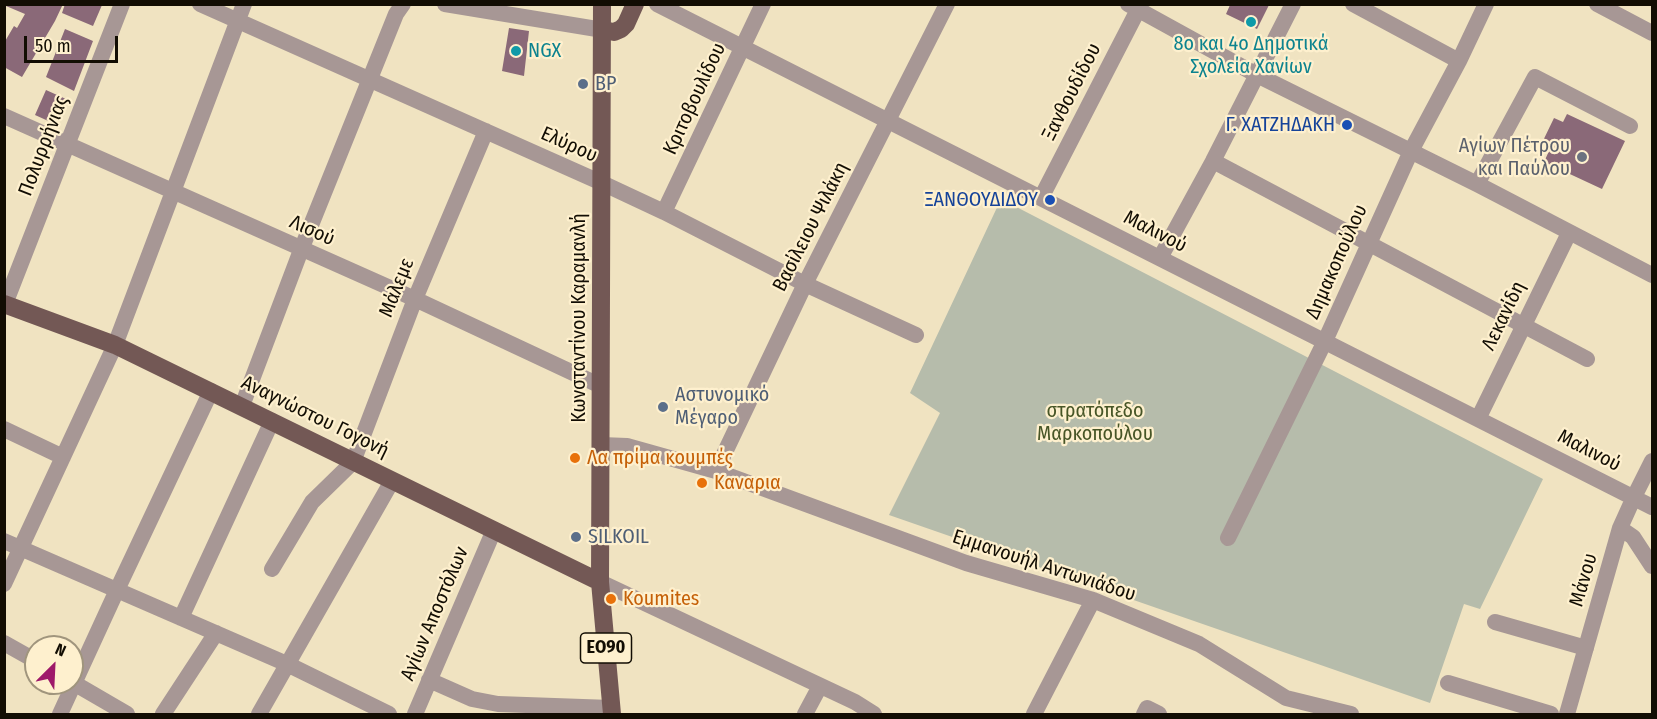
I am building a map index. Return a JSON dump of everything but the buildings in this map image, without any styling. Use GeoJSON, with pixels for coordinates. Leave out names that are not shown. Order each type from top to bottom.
{"type":"FeatureCollection","features":[{"type":"Feature","properties":{"kind":"main road","name":"ΕΟ90"},"geometry":{"type":"LineString","coordinates":[[602,4],[603,30]]}},
{"type":"Feature","properties":{"kind":"main road"},"geometry":{"type":"LineString","coordinates":[[603,30],[614,32],[621,29],[626,24],[634,4]]}},
{"type":"Feature","properties":{"kind":"main road","name":"Κωνσταντίνου Καραμανλή"},"geometry":{"type":"LineString","coordinates":[[603,30],[600,582],[611,711]]}},
{"type":"Feature","properties":{"kind":"main road","name":"Αναγνώστου Γογονή"},"geometry":{"type":"LineString","coordinates":[[5,304],[115,345],[600,582]]}},
{"type":"Feature","properties":{"kind":"street","name":"Πολυρρήνιας"},"geometry":{"type":"LineString","coordinates":[[5,304],[122,4]]}},
{"type":"Feature","properties":{"kind":"street","name":"Ελύρου"},"geometry":{"type":"LineString","coordinates":[[200,4],[602,183],[805,284],[916,335]]}},
{"type":"Feature","properties":{"kind":"street"},"geometry":{"type":"LineString","coordinates":[[4,584],[115,345],[244,4]]}},
{"type":"Feature","properties":{"kind":"street"},"geometry":{"type":"LineString","coordinates":[[242,406],[301,250],[371,81],[396,14],[403,4]]}},
{"type":"Feature","properties":{"kind":"street"},"geometry":{"type":"LineString","coordinates":[[445,4],[603,30]]}},
{"type":"Feature","properties":{"kind":"street","name":"Μαλινού"},"geometry":{"type":"LineString","coordinates":[[657,4],[1653,507]]}},
{"type":"Feature","properties":{"kind":"street","name":"Κριτοβουλίδου"},"geometry":{"type":"LineString","coordinates":[[664,212],[763,4]]}},
{"type":"Feature","properties":{"kind":"street","name":"Βασίλειου Ψιλάκη"},"geometry":{"type":"LineString","coordinates":[[716,471],[805,284],[947,4]]}},
{"type":"Feature","properties":{"kind":"street"},"geometry":{"type":"LineString","coordinates":[[1160,258],[1213,161],[1293,4]]}},
{"type":"Feature","properties":{"kind":"street"},"geometry":{"type":"LineString","coordinates":[[1353,4],[1459,61]]}},
{"type":"Feature","properties":{"kind":"street","name":"Δημακοπούλου"},"geometry":{"type":"LineString","coordinates":[[1228,538],[1325,341],[1411,152],[1486,4]]}},
{"type":"Feature","properties":{"kind":"street"},"geometry":{"type":"LineString","coordinates":[[1597,4],[1653,33]]}},
{"type":"Feature","properties":{"kind":"street"},"geometry":{"type":"LineString","coordinates":[[1136,6],[1257,75],[1477,184],[1653,275]]}},
{"type":"Feature","properties":{"kind":"street","name":"Ξανθουδίδου"},"geometry":{"type":"LineString","coordinates":[[1041,198],[1136,6]]}},
{"type":"Feature","properties":{"kind":"street"},"geometry":{"type":"LineString","coordinates":[[1477,184],[1535,77],[1630,126]]}},
{"type":"Feature","properties":{"kind":"street","name":"Λισού"},"geometry":{"type":"LineString","coordinates":[[4,117],[301,250],[415,298],[601,386]]}},
{"type":"Feature","properties":{"kind":"street","name":"Μάλεμε"},"geometry":{"type":"LineString","coordinates":[[352,462],[415,298],[486,131]]}},
{"type":"Feature","properties":{"kind":"street"},"geometry":{"type":"LineString","coordinates":[[1213,161],[1587,359]]}},
{"type":"Feature","properties":{"kind":"street","name":"Λεκανίδη"},"geometry":{"type":"LineString","coordinates":[[1478,419],[1569,233]]}},
{"type":"Feature","properties":{"kind":"street"},"geometry":{"type":"LineString","coordinates":[[84,661],[211,391]]}},
{"type":"Feature","properties":{"kind":"street"},"geometry":{"type":"LineString","coordinates":[[181,618],[272,421]]}},
{"type":"Feature","properties":{"kind":"street"},"geometry":{"type":"LineString","coordinates":[[4,429],[63,457]]}},
{"type":"Feature","properties":{"kind":"street","name":"Εμμανουήλ Αντωνιάδου"},"geometry":{"type":"LineString","coordinates":[[601,445],[627,446],[716,471],[966,563],[1093,600],[1199,644],[1286,698],[1351,714]]}},
{"type":"Feature","properties":{"kind":"street","name":"Μάνου"},"geometry":{"type":"LineString","coordinates":[[1567,714],[1620,528],[1653,461]]}},
{"type":"Feature","properties":{"kind":"street"},"geometry":{"type":"LineString","coordinates":[[272,568],[312,502],[352,462]]}},
{"type":"Feature","properties":{"kind":"street"},"geometry":{"type":"LineString","coordinates":[[259,714],[392,481]]}},
{"type":"Feature","properties":{"kind":"street"},"geometry":{"type":"LineString","coordinates":[[1620,528],[1633,537],[1653,566]]}},
{"type":"Feature","properties":{"kind":"street","name":"Αγίων Αποστόλων"},"geometry":{"type":"LineString","coordinates":[[415,714],[494,530]]}},
{"type":"Feature","properties":{"kind":"street"},"geometry":{"type":"LineString","coordinates":[[4,541],[287,664],[389,714]]}},
{"type":"Feature","properties":{"kind":"street"},"geometry":{"type":"LineString","coordinates":[[600,582],[855,702],[874,714]]}},
{"type":"Feature","properties":{"kind":"street"},"geometry":{"type":"LineString","coordinates":[[1034,714],[1093,600]]}},
{"type":"Feature","properties":{"kind":"street"},"geometry":{"type":"LineString","coordinates":[[1495,622],[1586,648]]}},
{"type":"Feature","properties":{"kind":"street"},"geometry":{"type":"LineString","coordinates":[[163,714],[216,633]]}},
{"type":"Feature","properties":{"kind":"street"},"geometry":{"type":"LineString","coordinates":[[4,643],[24,654]]}},
{"type":"Feature","properties":{"kind":"street"},"geometry":{"type":"LineString","coordinates":[[429,680],[472,699],[485,708],[611,711]]}},
{"type":"Feature","properties":{"kind":"street"},"geometry":{"type":"LineString","coordinates":[[1448,683],[1551,714]]}},
{"type":"Feature","properties":{"kind":"street"},"geometry":{"type":"LineString","coordinates":[[805,714],[820,686]]}},
{"type":"Feature","properties":{"kind":"street"},"geometry":{"type":"LineString","coordinates":[[84,688],[127,714]]}},
{"type":"Feature","properties":{"kind":"street"},"geometry":{"type":"LineString","coordinates":[[60,714],[68,695]]}},
{"type":"Feature","properties":{"kind":"green space","name":"στρατόπεδο Μαρκοπούλου"},"geometry":{"type":"Polygon","coordinates":[[[1001,199],[1543,479],[1480,609],[1464,604],[1430,703],[889,515],[940,413],[910,393],[1001,199]]]}},
{"type":"Feature","properties":{"kind":"place","name":"8ο και 4ο Δημοτικά Σχολεία Χανίων"},"geometry":{"type":"Point","coordinates":[1251,22]}},
{"type":"Feature","properties":{"kind":"place","name":"NGX"},"geometry":{"type":"Point","coordinates":[516,51]}},
{"type":"Feature","properties":{"kind":"place","name":"BP"},"geometry":{"type":"Point","coordinates":[583,84]}},
{"type":"Feature","properties":{"kind":"place","name":"Γ. ΧΑΤΖΗΔΑΚΗ"},"geometry":{"type":"Point","coordinates":[1347,125]}},
{"type":"Feature","properties":{"kind":"place","name":"Αγίων Πέτρου και Παύλου"},"geometry":{"type":"Point","coordinates":[1582,157]}},
{"type":"Feature","properties":{"kind":"place","name":"ΞΑΝΘΟΥΔΙΔΟΥ"},"geometry":{"type":"Point","coordinates":[1050,200]}},
{"type":"Feature","properties":{"kind":"place","name":"Αστυνομικό Μέγαρο"},"geometry":{"type":"Point","coordinates":[663,407]}},
{"type":"Feature","properties":{"kind":"place","name":"Λα πρίμα κουμπές"},"geometry":{"type":"Point","coordinates":[575,458]}},
{"type":"Feature","properties":{"kind":"place","name":"Καναρια"},"geometry":{"type":"Point","coordinates":[702,483]}},
{"type":"Feature","properties":{"kind":"place","name":"SILKOIL"},"geometry":{"type":"Point","coordinates":[576,537]}},
{"type":"Feature","properties":{"kind":"place","name":"Koumites"},"geometry":{"type":"Point","coordinates":[611,599]}}]}
